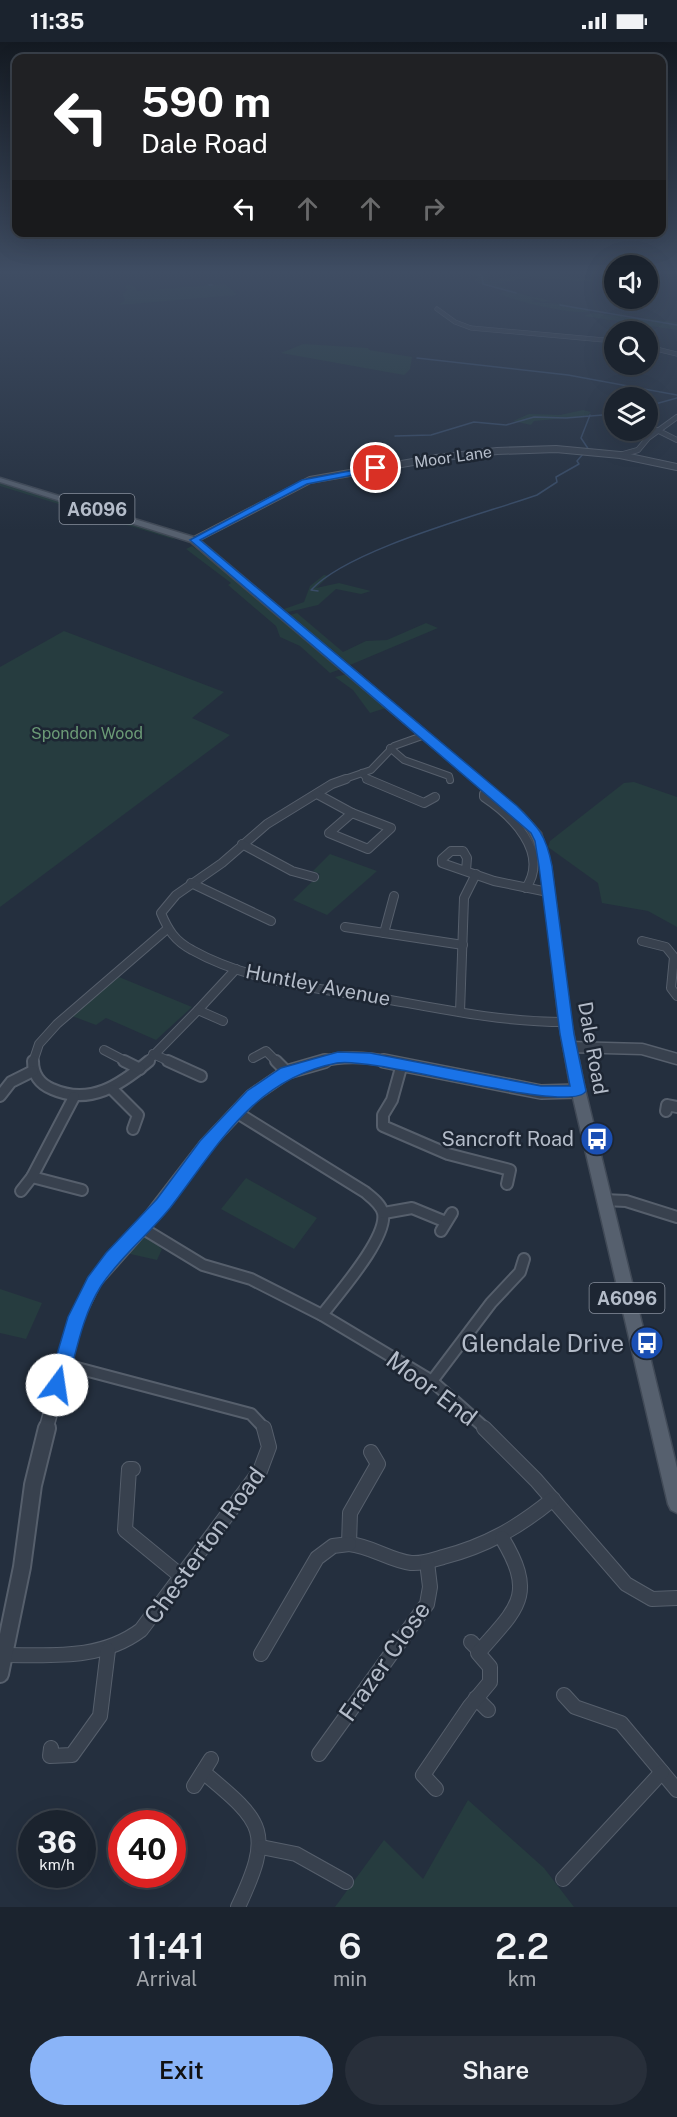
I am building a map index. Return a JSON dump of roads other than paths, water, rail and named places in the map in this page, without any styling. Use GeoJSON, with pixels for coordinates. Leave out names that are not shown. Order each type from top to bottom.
{"type":"FeatureCollection","features":[{"type":"Feature","properties":{"kind":"main road","name":"Dale Road"},"geometry":{"type":"LineString","coordinates":[[0,480],[194,540],[527,822],[541,841],[565,1022],[578,1091],[671,1458],[677,1504]]}},
{"type":"Feature","properties":{"kind":"street"},"geometry":{"type":"LineString","coordinates":[[658,429],[677,417]]}},
{"type":"Feature","properties":{"kind":"street"},"geometry":{"type":"LineString","coordinates":[[658,430],[677,440]]}},
{"type":"Feature","properties":{"kind":"street"},"geometry":{"type":"LineString","coordinates":[[620,455],[638,450],[647,441]]}},
{"type":"Feature","properties":{"kind":"street","name":"Moor Lane"},"geometry":{"type":"LineString","coordinates":[[194,540],[293,487],[315,478],[436,458],[497,451],[556,449],[620,455],[677,467]]}},
{"type":"Feature","properties":{"kind":"street"},"geometry":{"type":"LineString","coordinates":[[236,969],[140,1069],[113,1090],[93,1096],[74,1096],[45,1086],[33,1071],[34,1054],[44,1040],[78,1006],[110,980],[136,952],[166,930],[161,920],[164,907],[191,883],[222,863],[267,824],[346,777],[375,767],[390,748],[425,735]]}},
{"type":"Feature","properties":{"kind":"street"},"geometry":{"type":"LineString","coordinates":[[390,748],[404,760],[448,776],[450,780]]}},
{"type":"Feature","properties":{"kind":"street"},"geometry":{"type":"LineString","coordinates":[[362,773],[369,782],[424,803],[435,797]]}},
{"type":"Feature","properties":{"kind":"street","name":"Dale Road"},"geometry":{"type":"LineString","coordinates":[[491,791],[484,794],[484,797],[519,826],[528,837],[533,875],[526,888]]}},
{"type":"Feature","properties":{"kind":"street"},"geometry":{"type":"LineString","coordinates":[[317,794],[352,813],[391,828],[368,849],[329,833],[352,813]]}},
{"type":"Feature","properties":{"kind":"street"},"geometry":{"type":"LineString","coordinates":[[242,844],[292,871],[314,877]]}},
{"type":"Feature","properties":{"kind":"street"},"geometry":{"type":"LineString","coordinates":[[466,871],[548,892]]}},
{"type":"Feature","properties":{"kind":"street"},"geometry":{"type":"LineString","coordinates":[[460,1012],[464,898],[476,874]]}},
{"type":"Feature","properties":{"kind":"street"},"geometry":{"type":"LineString","coordinates":[[191,883],[271,921]]}},
{"type":"Feature","properties":{"kind":"street"},"geometry":{"type":"LineString","coordinates":[[384,933],[394,896]]}},
{"type":"Feature","properties":{"kind":"street"},"geometry":{"type":"LineString","coordinates":[[345,927],[463,945]]}},
{"type":"Feature","properties":{"kind":"street","name":"Huntley Avenue"},"geometry":{"type":"LineString","coordinates":[[166,930],[189,948],[265,979],[510,1021],[565,1022]]}},
{"type":"Feature","properties":{"kind":"street"},"geometry":{"type":"LineString","coordinates":[[642,941],[666,947],[674,957],[671,988],[677,996]]}},
{"type":"Feature","properties":{"kind":"street"},"geometry":{"type":"LineString","coordinates":[[198,1010],[223,1021]]}},
{"type":"Feature","properties":{"kind":"street"},"geometry":{"type":"LineString","coordinates":[[569,1047],[642,1049],[677,1059]]}},
{"type":"Feature","properties":{"kind":"street"},"geometry":{"type":"LineString","coordinates":[[104,1050],[140,1069]]}},
{"type":"Feature","properties":{"kind":"street"},"geometry":{"type":"LineString","coordinates":[[253,1058],[266,1051],[286,1072]]}},
{"type":"Feature","properties":{"kind":"street"},"geometry":{"type":"LineString","coordinates":[[153,1054],[201,1076]]}},
{"type":"Feature","properties":{"kind":"street"},"geometry":{"type":"LineString","coordinates":[[0,1674],[33,1485],[77,1317],[94,1282],[112,1258],[142,1228],[206,1145],[252,1095],[286,1072],[338,1057],[370,1058],[541,1092],[578,1091]]}},
{"type":"Feature","properties":{"kind":"street"},"geometry":{"type":"LineString","coordinates":[[402,1064],[392,1100],[381,1120],[383,1126],[448,1154],[510,1170],[507,1184]]}},
{"type":"Feature","properties":{"kind":"street"},"geometry":{"type":"LineString","coordinates":[[0,1095],[11,1082],[33,1071]]}},
{"type":"Feature","properties":{"kind":"street"},"geometry":{"type":"LineString","coordinates":[[113,1090],[138,1115],[133,1129]]}},
{"type":"Feature","properties":{"kind":"street"},"geometry":{"type":"LineString","coordinates":[[21,1191],[32,1177],[74,1096]]}},
{"type":"Feature","properties":{"kind":"street"},"geometry":{"type":"LineString","coordinates":[[666,1108],[677,1107]]}},
{"type":"Feature","properties":{"kind":"street"},"geometry":{"type":"LineString","coordinates":[[236,1112],[365,1192],[378,1203],[384,1214],[383,1223],[375,1240],[322,1315]]}},
{"type":"Feature","properties":{"kind":"street"},"geometry":{"type":"LineString","coordinates":[[32,1177],[82,1190]]}},
{"type":"Feature","properties":{"kind":"street"},"geometry":{"type":"LineString","coordinates":[[604,1200],[626,1201],[677,1217]]}},
{"type":"Feature","properties":{"kind":"street"},"geometry":{"type":"LineString","coordinates":[[384,1214],[412,1208],[447,1222]]}},
{"type":"Feature","properties":{"kind":"street","name":"Moor End"},"geometry":{"type":"LineString","coordinates":[[142,1228],[203,1265],[251,1278],[322,1315],[432,1381],[489,1432],[636,1592],[651,1599],[677,1598]]}},
{"type":"Feature","properties":{"kind":"street"},"geometry":{"type":"LineString","coordinates":[[432,1381],[491,1303],[520,1272],[524,1259]]}},
{"type":"Feature","properties":{"kind":"street","name":"Chesterton Road"},"geometry":{"type":"LineString","coordinates":[[5,1655],[108,1650],[141,1630],[271,1453],[268,1434],[251,1413],[63,1364]]}},
{"type":"Feature","properties":{"kind":"street"},"geometry":{"type":"LineString","coordinates":[[349,1544],[350,1513],[378,1464],[378,1460],[371,1452]]}},
{"type":"Feature","properties":{"kind":"street"},"geometry":{"type":"LineString","coordinates":[[133,1469],[129,1469],[124,1527],[137,1542],[181,1576]]}},
{"type":"Feature","properties":{"kind":"street"},"geometry":{"type":"LineString","coordinates":[[261,1654],[317,1558],[333,1546],[349,1544],[376,1549],[407,1562],[427,1562],[502,1538],[553,1499]]}},
{"type":"Feature","properties":{"kind":"street"},"geometry":{"type":"LineString","coordinates":[[436,1788],[423,1776],[491,1678],[490,1667],[475,1646],[518,1602],[522,1592],[520,1570],[502,1538]]}},
{"type":"Feature","properties":{"kind":"street","name":"Frazer Close"},"geometry":{"type":"LineString","coordinates":[[319,1754],[427,1604],[430,1582],[427,1562]]}},
{"type":"Feature","properties":{"kind":"street"},"geometry":{"type":"LineString","coordinates":[[51,1748],[50,1756],[72,1755],[100,1716],[108,1650]]}},
{"type":"Feature","properties":{"kind":"street"},"geometry":{"type":"LineString","coordinates":[[564,1695],[575,1707],[621,1723],[677,1790]]}},
{"type":"Feature","properties":{"kind":"street"},"geometry":{"type":"LineString","coordinates":[[476,1698],[488,1710]]}},
{"type":"Feature","properties":{"kind":"street"},"geometry":{"type":"LineString","coordinates":[[194,1786],[211,1759]]}},
{"type":"Feature","properties":{"kind":"street"},"geometry":{"type":"LineString","coordinates":[[203,1772],[236,1799],[252,1816],[259,1831],[261,1847],[257,1870],[238,1907]]}},
{"type":"Feature","properties":{"kind":"street"},"geometry":{"type":"LineString","coordinates":[[562,1879],[662,1772]]}},
{"type":"Feature","properties":{"kind":"street"},"geometry":{"type":"LineString","coordinates":[[261,1847],[280,1847],[301,1853],[346,1882]]}},
{"type":"Feature","properties":{"kind":"waterway"},"geometry":{"type":"LineString","coordinates":[[417,358],[568,375],[677,395]]}},
{"type":"Feature","properties":{"kind":"waterway"},"geometry":{"type":"LineString","coordinates":[[658,403],[677,398]]}},
{"type":"Feature","properties":{"kind":"waterway"},"geometry":{"type":"LineString","coordinates":[[590,416],[604,415]]}},
{"type":"Feature","properties":{"kind":"waterway"},"geometry":{"type":"LineString","coordinates":[[395,436],[431,435],[474,422],[506,425],[534,417],[590,416]]}},
{"type":"Feature","properties":{"kind":"waterway"},"geometry":{"type":"LineString","coordinates":[[589,450],[581,438],[590,416]]}},
{"type":"Feature","properties":{"kind":"waterway"},"geometry":{"type":"LineString","coordinates":[[318,591],[311,590],[329,575],[384,547],[537,495],[557,482],[556,477],[579,464],[577,461],[583,454]]}},
{"type":"Feature","properties":{"kind":"place","name":"Sancroft Road"},"geometry":{"type":"Point","coordinates":[597,1139]}},
{"type":"Feature","properties":{"kind":"place","name":"Glendale Drive"},"geometry":{"type":"Point","coordinates":[647,1343]}},
{"type":"Feature","properties":{"kind":"park label","name":"Spondon Wood"},"geometry":{"type":"Point","coordinates":[87,733]}}]}
